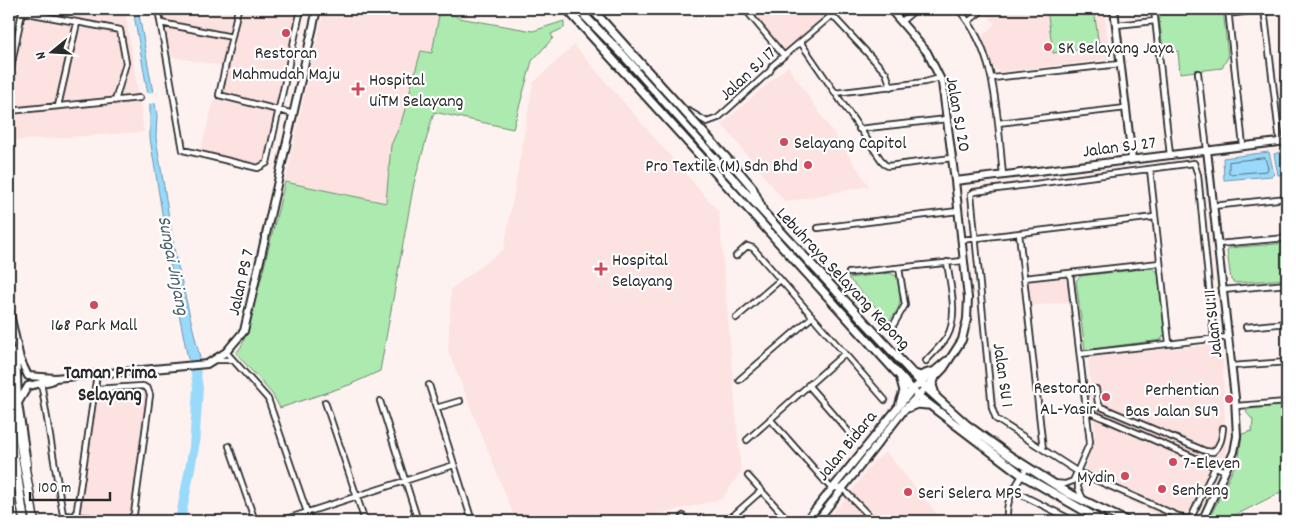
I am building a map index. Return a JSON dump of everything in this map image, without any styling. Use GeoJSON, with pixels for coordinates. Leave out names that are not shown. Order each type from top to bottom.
{"type":"FeatureCollection","features":[{"type":"Feature","properties":{"kind":"highway"},"geometry":{"type":"LineString","coordinates":[[9,376],[34,521]]}},
{"type":"Feature","properties":{"kind":"highway"},"geometry":{"type":"LineString","coordinates":[[9,424],[24,521]]}},
{"type":"Feature","properties":{"kind":"main road","name":"Lebuhraya Selayang Kepong"},"geometry":{"type":"LineString","coordinates":[[567,9],[918,396],[1022,475],[1102,521]]}},
{"type":"Feature","properties":{"kind":"main road","name":"Lebuhraya Selayang Kepong"},"geometry":{"type":"LineString","coordinates":[[578,9],[665,102],[762,212],[926,388],[989,442],[1027,468],[1052,484],[1126,521]]}},
{"type":"Feature","properties":{"kind":"main road"},"geometry":{"type":"LineString","coordinates":[[592,9],[752,187],[762,212]]}},
{"type":"Feature","properties":{"kind":"main road"},"geometry":{"type":"LineString","coordinates":[[912,373],[920,376],[934,375],[932,385],[936,396]]}},
{"type":"Feature","properties":{"kind":"main road"},"geometry":{"type":"LineString","coordinates":[[900,377],[904,391],[902,406],[928,405]]}},
{"type":"Feature","properties":{"kind":"street"},"geometry":{"type":"LineString","coordinates":[[158,9],[184,152],[258,168],[267,163],[301,9]]}},
{"type":"Feature","properties":{"kind":"street"},"geometry":{"type":"LineString","coordinates":[[238,9],[219,95],[294,114]]}},
{"type":"Feature","properties":{"kind":"street","name":"Jalan PS 7"},"geometry":{"type":"LineString","coordinates":[[18,403],[28,386],[41,382],[56,378],[201,365],[216,360],[233,344],[247,323],[317,9]]}},
{"type":"Feature","properties":{"kind":"street"},"geometry":{"type":"LineString","coordinates":[[745,9],[784,56]]}},
{"type":"Feature","properties":{"kind":"street"},"geometry":{"type":"LineString","coordinates":[[751,16],[759,9]]}},
{"type":"Feature","properties":{"kind":"street","name":"Jalan SJ 17"},"geometry":{"type":"LineString","coordinates":[[665,102],[682,107],[700,120],[713,122],[784,56],[794,50],[840,9]]}},
{"type":"Feature","properties":{"kind":"street","name":"Jalan SJ 20"},"geometry":{"type":"LineString","coordinates":[[890,9],[927,52],[940,78],[955,180],[968,298],[967,319],[962,340],[951,357],[934,375]]}},
{"type":"Feature","properties":{"kind":"street"},"geometry":{"type":"LineString","coordinates":[[902,21],[916,9]]}},
{"type":"Feature","properties":{"kind":"street"},"geometry":{"type":"LineString","coordinates":[[958,9],[970,22],[993,78],[1003,175]]}},
{"type":"Feature","properties":{"kind":"street"},"geometry":{"type":"LineString","coordinates":[[970,22],[984,9]]}},
{"type":"Feature","properties":{"kind":"street"},"geometry":{"type":"LineString","coordinates":[[1114,9],[1132,160]]}},
{"type":"Feature","properties":{"kind":"street"},"geometry":{"type":"LineString","coordinates":[[1154,9],[1170,155]]}},
{"type":"Feature","properties":{"kind":"street"},"geometry":{"type":"LineString","coordinates":[[1243,146],[1228,11],[1264,9],[1280,142]]}},
{"type":"Feature","properties":{"kind":"street"},"geometry":{"type":"LineString","coordinates":[[9,78],[22,12],[120,30],[126,64],[115,101]]}},
{"type":"Feature","properties":{"kind":"street"},"geometry":{"type":"LineString","coordinates":[[832,15],[886,73],[891,86]]}},
{"type":"Feature","properties":{"kind":"street"},"geometry":{"type":"LineString","coordinates":[[1116,25],[1155,21]]}},
{"type":"Feature","properties":{"kind":"street"},"geometry":{"type":"LineString","coordinates":[[58,106],[77,23]]}},
{"type":"Feature","properties":{"kind":"street"},"geometry":{"type":"LineString","coordinates":[[161,23],[232,37]]}},
{"type":"Feature","properties":{"kind":"street"},"geometry":{"type":"LineString","coordinates":[[801,43],[880,160],[888,166],[952,158]]}},
{"type":"Feature","properties":{"kind":"street"},"geometry":{"type":"LineString","coordinates":[[993,78],[1120,64]]}},
{"type":"Feature","properties":{"kind":"street"},"geometry":{"type":"LineString","coordinates":[[1198,73],[1207,150]]}},
{"type":"Feature","properties":{"kind":"street"},"geometry":{"type":"LineString","coordinates":[[834,93],[924,82],[940,78]]}},
{"type":"Feature","properties":{"kind":"street"},"geometry":{"type":"LineString","coordinates":[[9,111],[140,98]]}},
{"type":"Feature","properties":{"kind":"street"},"geometry":{"type":"LineString","coordinates":[[998,123],[1126,108]]}},
{"type":"Feature","properties":{"kind":"street"},"geometry":{"type":"LineString","coordinates":[[859,129],[947,120]]}},
{"type":"Feature","properties":{"kind":"street","name":"Jalan SJ 27"},"geometry":{"type":"LineString","coordinates":[[955,180],[1287,141]]}},
{"type":"Feature","properties":{"kind":"street","name":"Jalan SU 11"},"geometry":{"type":"LineString","coordinates":[[1202,521],[1236,444],[1236,406],[1207,150]]}},
{"type":"Feature","properties":{"kind":"street"},"geometry":{"type":"LineString","coordinates":[[1169,344],[1150,169],[1194,163],[1198,175],[1214,338]]}},
{"type":"Feature","properties":{"kind":"street","name":"Jalan SU 1"},"geometry":{"type":"LineString","coordinates":[[1150,169],[974,192],[970,196],[992,408],[996,419],[1002,424],[1078,472],[1187,520],[1191,518],[1215,467]]}},
{"type":"Feature","properties":{"kind":"street"},"geometry":{"type":"LineString","coordinates":[[1214,206],[1287,198]]}},
{"type":"Feature","properties":{"kind":"street"},"geometry":{"type":"LineString","coordinates":[[818,228],[958,211]]}},
{"type":"Feature","properties":{"kind":"street"},"geometry":{"type":"LineString","coordinates":[[961,240],[1155,216]]}},
{"type":"Feature","properties":{"kind":"street"},"geometry":{"type":"LineString","coordinates":[[1019,233],[1043,449]]}},
{"type":"Feature","properties":{"kind":"street"},"geometry":{"type":"LineString","coordinates":[[1218,244],[1287,238]]}},
{"type":"Feature","properties":{"kind":"street"},"geometry":{"type":"LineString","coordinates":[[736,256],[748,245],[754,248],[779,281],[884,400]]}},
{"type":"Feature","properties":{"kind":"street"},"geometry":{"type":"LineString","coordinates":[[848,273],[963,260]]}},
{"type":"Feature","properties":{"kind":"street"},"geometry":{"type":"LineString","coordinates":[[926,361],[947,336],[951,326],[952,301],[947,262]]}},
{"type":"Feature","properties":{"kind":"street"},"geometry":{"type":"LineString","coordinates":[[1024,278],[1160,263]]}},
{"type":"Feature","properties":{"kind":"street"},"geometry":{"type":"LineString","coordinates":[[891,329],[901,315],[905,305],[899,268]]}},
{"type":"Feature","properties":{"kind":"street"},"geometry":{"type":"LineString","coordinates":[[1052,484],[1069,483],[1078,472],[1090,442],[1070,273]]}},
{"type":"Feature","properties":{"kind":"street"},"geometry":{"type":"LineString","coordinates":[[736,318],[779,281]]}},
{"type":"Feature","properties":{"kind":"street"},"geometry":{"type":"LineString","coordinates":[[1223,290],[1287,284]]}},
{"type":"Feature","properties":{"kind":"street"},"geometry":{"type":"LineString","coordinates":[[9,309],[20,359],[28,376],[56,378]]}},
{"type":"Feature","properties":{"kind":"street"},"geometry":{"type":"LineString","coordinates":[[739,380],[812,317]]}},
{"type":"Feature","properties":{"kind":"street"},"geometry":{"type":"LineString","coordinates":[[1246,327],[1287,323]]}},
{"type":"Feature","properties":{"kind":"street"},"geometry":{"type":"LineString","coordinates":[[1080,354],[1228,337]]}},
{"type":"Feature","properties":{"kind":"street"},"geometry":{"type":"LineString","coordinates":[[16,339],[18,403],[27,454],[27,477]]}},
{"type":"Feature","properties":{"kind":"street"},"geometry":{"type":"LineString","coordinates":[[233,344],[234,360]]}},
{"type":"Feature","properties":{"kind":"street"},"geometry":{"type":"LineString","coordinates":[[226,352],[268,399],[310,521]]}},
{"type":"Feature","properties":{"kind":"street"},"geometry":{"type":"LineString","coordinates":[[746,440],[844,354]]}},
{"type":"Feature","properties":{"kind":"street"},"geometry":{"type":"LineString","coordinates":[[216,360],[234,360]]}},
{"type":"Feature","properties":{"kind":"street"},"geometry":{"type":"LineString","coordinates":[[1232,366],[1287,362]]}},
{"type":"Feature","properties":{"kind":"street"},"geometry":{"type":"LineString","coordinates":[[76,516],[97,374]]}},
{"type":"Feature","properties":{"kind":"street","name":"Jalan Bidara"},"geometry":{"type":"LineString","coordinates":[[817,521],[843,489],[912,390],[920,381],[934,375]]}},
{"type":"Feature","properties":{"kind":"street","name":"Jalan Bidara"},"geometry":{"type":"LineString","coordinates":[[806,521],[831,488],[902,406],[918,396],[926,388],[934,375]]}},
{"type":"Feature","properties":{"kind":"street"},"geometry":{"type":"LineString","coordinates":[[41,382],[64,521]]}},
{"type":"Feature","properties":{"kind":"street"},"geometry":{"type":"LineString","coordinates":[[429,385],[472,521]]}},
{"type":"Feature","properties":{"kind":"street"},"geometry":{"type":"LineString","coordinates":[[808,385],[855,438]]}},
{"type":"Feature","properties":{"kind":"street"},"geometry":{"type":"LineString","coordinates":[[64,515],[123,521],[130,519],[134,514],[150,395],[148,389],[143,386],[95,389]]}},
{"type":"Feature","properties":{"kind":"street"},"geometry":{"type":"LineString","coordinates":[[1084,390],[1096,389],[1098,404],[1101,406],[1206,451],[1213,452],[1217,448],[1222,440],[1223,428]]}},
{"type":"Feature","properties":{"kind":"street"},"geometry":{"type":"LineString","coordinates":[[380,401],[418,521]]}},
{"type":"Feature","properties":{"kind":"street"},"geometry":{"type":"LineString","coordinates":[[436,408],[460,401]]}},
{"type":"Feature","properties":{"kind":"street"},"geometry":{"type":"LineString","coordinates":[[325,402],[365,521]]}},
{"type":"Feature","properties":{"kind":"street"},"geometry":{"type":"LineString","coordinates":[[1236,406],[1287,402]]}},
{"type":"Feature","properties":{"kind":"street"},"geometry":{"type":"LineString","coordinates":[[1087,411],[1225,471]]}},
{"type":"Feature","properties":{"kind":"street"},"geometry":{"type":"LineString","coordinates":[[770,419],[831,488],[843,489],[874,521]]}},
{"type":"Feature","properties":{"kind":"street"},"geometry":{"type":"LineString","coordinates":[[229,446],[255,521]]}},
{"type":"Feature","properties":{"kind":"street"},"geometry":{"type":"LineString","coordinates":[[280,521],[454,465]]}},
{"type":"Feature","properties":{"kind":"street"},"geometry":{"type":"LineString","coordinates":[[1007,521],[1007,503],[1012,490],[1027,468]]}},
{"type":"Feature","properties":{"kind":"street"},"geometry":{"type":"LineString","coordinates":[[1078,472],[1078,488],[1084,501]]}},
{"type":"Feature","properties":{"kind":"street"},"geometry":{"type":"LineString","coordinates":[[748,476],[790,521]]}},
{"type":"Feature","properties":{"kind":"street"},"geometry":{"type":"LineString","coordinates":[[1012,490],[1074,521]]}},
{"type":"Feature","properties":{"kind":"street"},"geometry":{"type":"LineString","coordinates":[[727,521],[762,491]]}},
{"type":"Feature","properties":{"kind":"street"},"geometry":{"type":"LineString","coordinates":[[682,516],[687,521]]}},
{"type":"Feature","properties":{"kind":"shaded area"},"geometry":{"type":"Polygon","coordinates":[[[14,9],[125,9],[144,132],[9,141],[9,36],[14,9]]]}},
{"type":"Feature","properties":{"kind":"shaded area"},"geometry":{"type":"Polygon","coordinates":[[[160,9],[299,9],[265,162],[258,166],[200,152],[214,100],[220,97],[227,67],[168,56],[160,9]]]}},
{"type":"Feature","properties":{"kind":"shaded area","name":"Hospital UiTM Selayang"},"geometry":{"type":"Polygon","coordinates":[[[324,9],[434,9],[439,14],[432,54],[421,51],[401,123],[391,145],[386,203],[285,182],[324,9]]]}},
{"type":"Feature","properties":{"kind":"shaded area"},"geometry":{"type":"Polygon","coordinates":[[[749,9],[832,9],[784,51],[749,9]]]}},
{"type":"Feature","properties":{"kind":"shaded area","name":"SK Selayang Jaya"},"geometry":{"type":"Polygon","coordinates":[[[993,9],[1104,9],[1110,59],[999,72],[994,68],[982,36],[995,24],[987,14],[993,9]]]}},
{"type":"Feature","properties":{"kind":"shaded area","name":"Hospital Selayang"},"geometry":{"type":"Polygon","coordinates":[[[574,45],[719,212],[741,472],[722,499],[629,521],[516,521],[448,351],[451,289],[504,249],[533,83],[574,45]]]}},
{"type":"Feature","properties":{"kind":"shaded area","name":"Selayang Capitol"},"geometry":{"type":"Polygon","coordinates":[[[788,66],[869,186],[785,202],[722,124],[788,66]]]}},
{"type":"Feature","properties":{"kind":"shaded area"},"geometry":{"type":"Polygon","coordinates":[[[1063,277],[1067,280],[1070,302],[1030,306],[1028,280],[1063,277]]]}},
{"type":"Feature","properties":{"kind":"shaded area"},"geometry":{"type":"Polygon","coordinates":[[[1222,344],[1226,455],[1193,521],[1171,521],[1086,480],[1085,470],[1095,434],[1088,357],[1222,344]]]}},
{"type":"Feature","properties":{"kind":"shaded area"},"geometry":{"type":"Polygon","coordinates":[[[143,389],[147,395],[131,515],[123,519],[79,514],[97,392],[143,389]]]}},
{"type":"Feature","properties":{"kind":"shaded area"},"geometry":{"type":"Polygon","coordinates":[[[886,452],[943,521],[825,521],[848,496],[873,462],[886,452]]]}},
{"type":"Feature","properties":{"kind":"green space"},"geometry":{"type":"Polygon","coordinates":[[[434,9],[444,9],[459,18],[533,31],[564,21],[564,28],[551,34],[553,38],[532,61],[513,129],[434,112],[414,183],[380,371],[349,385],[280,408],[273,395],[236,353],[241,347],[249,327],[285,182],[386,203],[391,145],[401,123],[421,51],[432,53],[439,15],[434,9]]]}},
{"type":"Feature","properties":{"kind":"green space"},"geometry":{"type":"Polygon","coordinates":[[[1047,9],[1094,9],[1099,47],[1053,53],[1047,9]]]}},
{"type":"Feature","properties":{"kind":"green space"},"geometry":{"type":"Polygon","coordinates":[[[1158,9],[1223,9],[1228,57],[1222,68],[1180,73],[1178,51],[1166,52],[1163,49],[1158,9]]]}},
{"type":"Feature","properties":{"kind":"green space"},"geometry":{"type":"Polygon","coordinates":[[[1287,243],[1287,279],[1235,283],[1231,280],[1227,251],[1229,248],[1287,243]]]}},
{"type":"Feature","properties":{"kind":"green space"},"geometry":{"type":"Polygon","coordinates":[[[1152,268],[1158,272],[1165,333],[1161,340],[1085,350],[1076,281],[1080,276],[1152,268]]]}},
{"type":"Feature","properties":{"kind":"green space"},"geometry":{"type":"Polygon","coordinates":[[[890,273],[898,277],[900,301],[897,310],[889,321],[848,278],[890,273]]]}},
{"type":"Feature","properties":{"kind":"green space"},"geometry":{"type":"Polygon","coordinates":[[[1287,405],[1287,489],[1224,521],[1208,521],[1239,457],[1242,434],[1252,431],[1253,420],[1246,412],[1249,409],[1287,405]]]}},
{"type":"Feature","properties":{"kind":"water"},"geometry":{"type":"Polygon","coordinates":[[[133,9],[138,9],[157,115],[156,138],[175,254],[200,358],[188,359],[174,288],[150,138],[150,106],[133,9]]]}},
{"type":"Feature","properties":{"kind":"water"},"geometry":{"type":"Polygon","coordinates":[[[1284,151],[1287,174],[1278,175],[1274,154],[1284,151]]]}},
{"type":"Feature","properties":{"kind":"water"},"geometry":{"type":"Polygon","coordinates":[[[1269,152],[1274,174],[1272,176],[1224,180],[1223,158],[1269,152]]]}},
{"type":"Feature","properties":{"kind":"pier"},"geometry":{"type":"Polygon","coordinates":[[[155,92],[157,103],[147,104],[145,93],[155,92]]]}},
{"type":"Feature","properties":{"kind":"waterway","name":"Sungai Jinjang"},"geometry":{"type":"LineString","coordinates":[[180,521],[194,447],[198,388],[192,347]]}},
{"type":"Feature","properties":{"kind":"place","name":"Restoran Mahmudah Maju"},"geometry":{"type":"Point","coordinates":[286,33]}},
{"type":"Feature","properties":{"kind":"place","name":"SK Selayang Jaya"},"geometry":{"type":"Point","coordinates":[1048,47]}},
{"type":"Feature","properties":{"kind":"place","name":"Hospital UiTM Selayang"},"geometry":{"type":"Point","coordinates":[358,89]}},
{"type":"Feature","properties":{"kind":"place","name":"Selayang Capitol"},"geometry":{"type":"Point","coordinates":[784,142]}},
{"type":"Feature","properties":{"kind":"place","name":"Pro Textile (M) Sdn Bhd"},"geometry":{"type":"Point","coordinates":[808,165]}},
{"type":"Feature","properties":{"kind":"place","name":"Hospital Selayang"},"geometry":{"type":"Point","coordinates":[601,269]}},
{"type":"Feature","properties":{"kind":"place","name":"168 Park Mall"},"geometry":{"type":"Point","coordinates":[94,305]}},
{"type":"Feature","properties":{"kind":"place","name":"Restoran AL-Yasir"},"geometry":{"type":"Point","coordinates":[1106,397]}},
{"type":"Feature","properties":{"kind":"place","name":"Perhentian Bas Jalan SU9"},"geometry":{"type":"Point","coordinates":[1229,399]}},
{"type":"Feature","properties":{"kind":"place","name":"7-Eleven"},"geometry":{"type":"Point","coordinates":[1173,462]}},
{"type":"Feature","properties":{"kind":"place","name":"Mydin"},"geometry":{"type":"Point","coordinates":[1125,476]}},
{"type":"Feature","properties":{"kind":"place","name":"Senheng"},"geometry":{"type":"Point","coordinates":[1162,489]}},
{"type":"Feature","properties":{"kind":"place","name":"Seri Selera MPS"},"geometry":{"type":"Point","coordinates":[908,492]}},
{"type":"Feature","properties":{"kind":"district","name":"Taman Prima Selayang"},"geometry":{"type":"Point","coordinates":[110,382]}}]}
